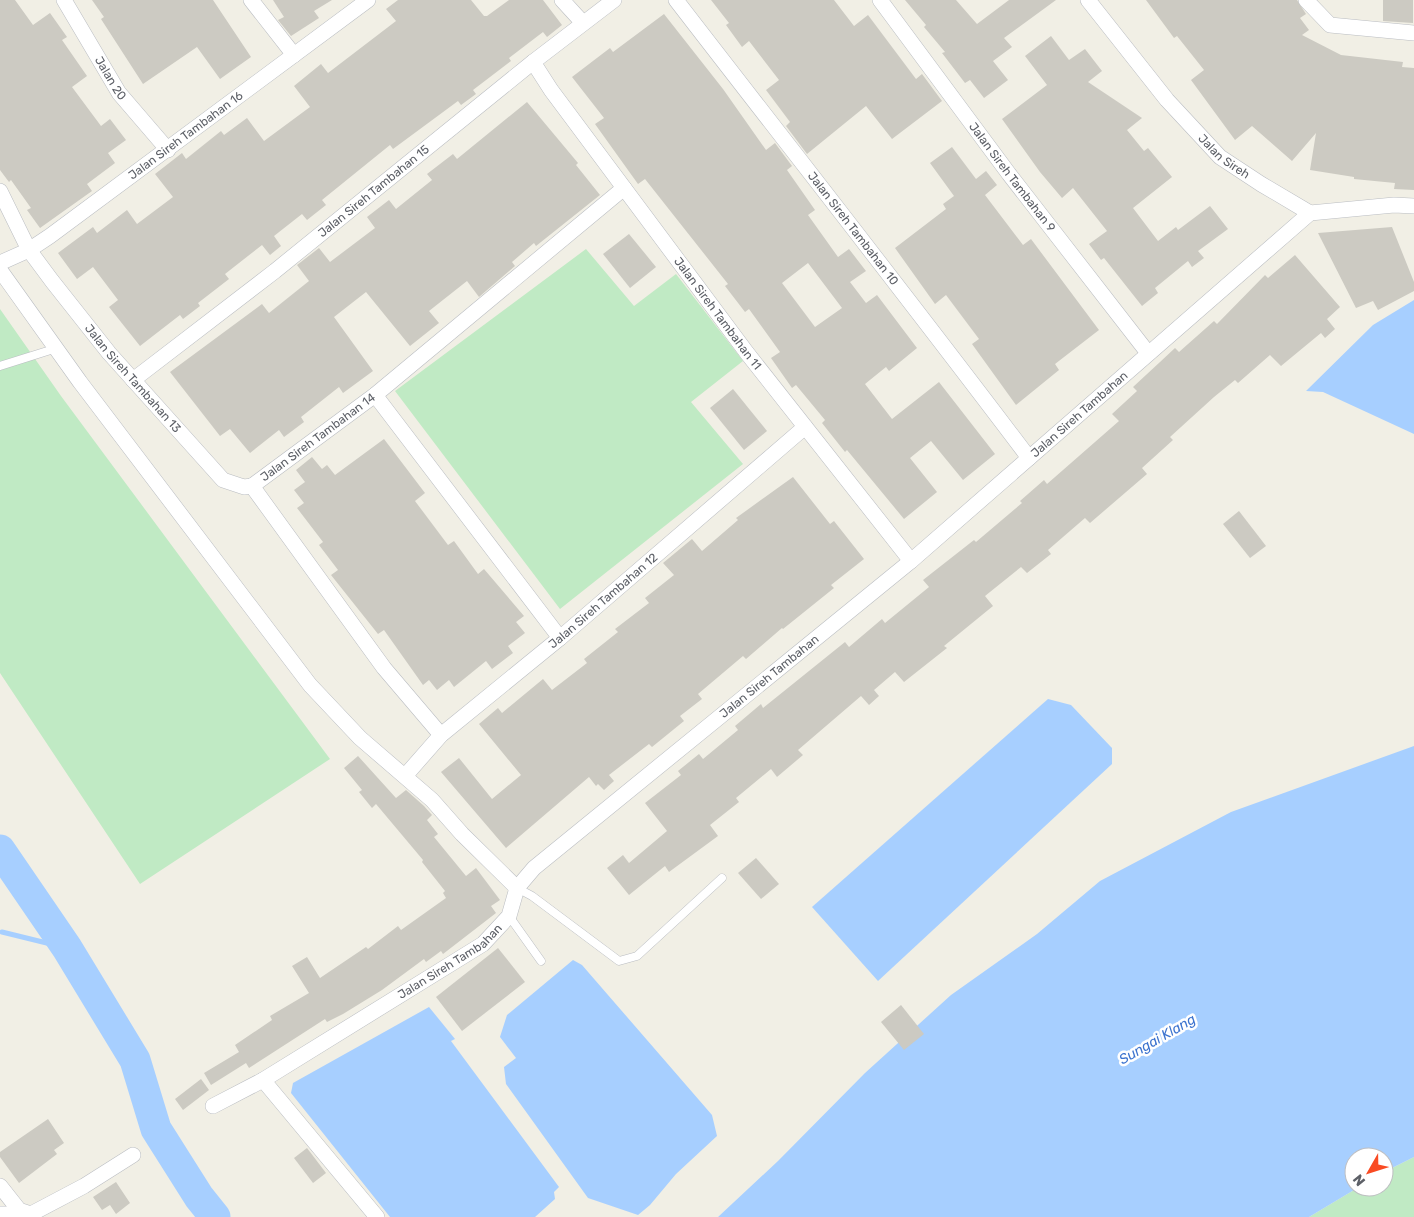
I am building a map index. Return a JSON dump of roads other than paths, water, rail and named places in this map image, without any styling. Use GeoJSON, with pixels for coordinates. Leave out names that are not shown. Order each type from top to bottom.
{"type":"FeatureCollection","features":[{"type":"Feature","properties":{"kind":"street","name":"Jalan 20"},"geometry":{"type":"LineString","coordinates":[[64,0],[119,93],[168,150]]}},
{"type":"Feature","properties":{"kind":"street"},"geometry":{"type":"LineString","coordinates":[[251,0],[294,55]]}},
{"type":"Feature","properties":{"kind":"street","name":"Jalan Sireh Tambahan 16"},"geometry":{"type":"LineString","coordinates":[[0,264],[29,250],[168,150],[368,0]]}},
{"type":"Feature","properties":{"kind":"street"},"geometry":{"type":"LineString","coordinates":[[562,0],[583,24]]}},
{"type":"Feature","properties":{"kind":"street","name":"Jalan Sireh Tambahan 15"},"geometry":{"type":"LineString","coordinates":[[133,380],[275,271],[533,62],[614,0]]}},
{"type":"Feature","properties":{"kind":"street","name":"Jalan Sireh Tambahan 10"},"geometry":{"type":"LineString","coordinates":[[676,0],[839,212],[919,312],[1029,458]]}},
{"type":"Feature","properties":{"kind":"street","name":"Jalan Sireh Tambahan 9"},"geometry":{"type":"LineString","coordinates":[[880,0],[1009,174],[1148,354]]}},
{"type":"Feature","properties":{"kind":"street","name":"Jalan Sireh"},"geometry":{"type":"LineString","coordinates":[[1088,0],[1167,100],[1220,157],[1310,213]]}},
{"type":"Feature","properties":{"kind":"street"},"geometry":{"type":"LineString","coordinates":[[1306,0],[1330,25],[1414,33]]}},
{"type":"Feature","properties":{"kind":"street","name":"Jalan Sireh Tambahan 11"},"geometry":{"type":"LineString","coordinates":[[533,62],[624,188],[805,428],[910,561]]}},
{"type":"Feature","properties":{"kind":"street","name":"Jalan Sireh Tambahan 14"},"geometry":{"type":"LineString","coordinates":[[441,735],[384,668],[252,486],[375,395],[624,188]]}},
{"type":"Feature","properties":{"kind":"street","name":"Jalan Sireh Tambahan 13"},"geometry":{"type":"LineString","coordinates":[[0,191],[29,250],[103,346],[223,480],[244,487],[252,486]]}},
{"type":"Feature","properties":{"kind":"street"},"geometry":{"type":"LineString","coordinates":[[1310,213],[1394,205],[1414,206]]}},
{"type":"Feature","properties":{"kind":"street","name":"Jalan Sireh Tambahan"},"geometry":{"type":"LineString","coordinates":[[213,1106],[264,1080],[483,944],[510,916],[516,888],[534,868],[910,561],[1310,213]]}},
{"type":"Feature","properties":{"kind":"street"},"geometry":{"type":"LineString","coordinates":[[0,270],[242,597],[310,685],[360,738],[432,800],[462,834],[516,888]]}},
{"type":"Feature","properties":{"kind":"street"},"geometry":{"type":"LineString","coordinates":[[375,395],[560,638]]}},
{"type":"Feature","properties":{"kind":"street","name":"Jalan Sireh Tambahan 12"},"geometry":{"type":"LineString","coordinates":[[405,776],[441,735],[560,638],[805,428]]}},
{"type":"Feature","properties":{"kind":"street"},"geometry":{"type":"LineString","coordinates":[[264,1080],[377,1217]]}},
{"type":"Feature","properties":{"kind":"street"},"geometry":{"type":"LineString","coordinates":[[0,1214],[28,1214],[84,1186],[133,1155]]}},
{"type":"Feature","properties":{"kind":"street"},"geometry":{"type":"LineString","coordinates":[[4,1193],[28,1214]]}},
{"type":"Feature","properties":{"kind":"lane"},"geometry":{"type":"LineString","coordinates":[[0,366],[57,348]]}},
{"type":"Feature","properties":{"kind":"lane"},"geometry":{"type":"LineString","coordinates":[[516,888],[532,896],[619,961],[637,956],[722,878]]}},
{"type":"Feature","properties":{"kind":"lane"},"geometry":{"type":"LineString","coordinates":[[510,916],[542,961]]}},
{"type":"Feature","properties":{"kind":"water"},"geometry":{"type":"Polygon","coordinates":[[[1414,300],[1414,434],[1323,392],[1306,391],[1373,325],[1414,300]]]}},
{"type":"Feature","properties":{"kind":"water"},"geometry":{"type":"Polygon","coordinates":[[[1048,699],[1071,705],[1112,748],[1112,764],[878,981],[812,907],[1048,699]]]}},
{"type":"Feature","properties":{"kind":"water","name":"Sungai Klang"},"geometry":{"type":"Polygon","coordinates":[[[1414,746],[1414,1157],[1394,1167],[1394,1147],[1344,1147],[1344,1196],[1309,1217],[718,1217],[778,1161],[865,1073],[951,995],[1037,934],[1100,881],[1231,812],[1414,746]]]}},
{"type":"Feature","properties":{"kind":"water"},"geometry":{"type":"Polygon","coordinates":[[[573,960],[582,965],[712,1115],[717,1136],[676,1174],[650,1205],[638,1215],[588,1198],[506,1084],[504,1067],[516,1058],[500,1037],[507,1015],[573,960]]]}},
{"type":"Feature","properties":{"kind":"water"},"geometry":{"type":"Polygon","coordinates":[[[429,1007],[455,1039],[451,1041],[559,1187],[554,1192],[555,1199],[535,1217],[390,1217],[291,1093],[293,1083],[429,1007]]]}},
{"type":"Feature","properties":{"kind":"waterway"},"geometry":{"type":"LineString","coordinates":[[0,850],[67,948],[135,1060],[156,1129],[199,1197],[215,1217]]}},
{"type":"Feature","properties":{"kind":"waterway"},"geometry":{"type":"LineString","coordinates":[[2,932],[67,948]]}}]}
